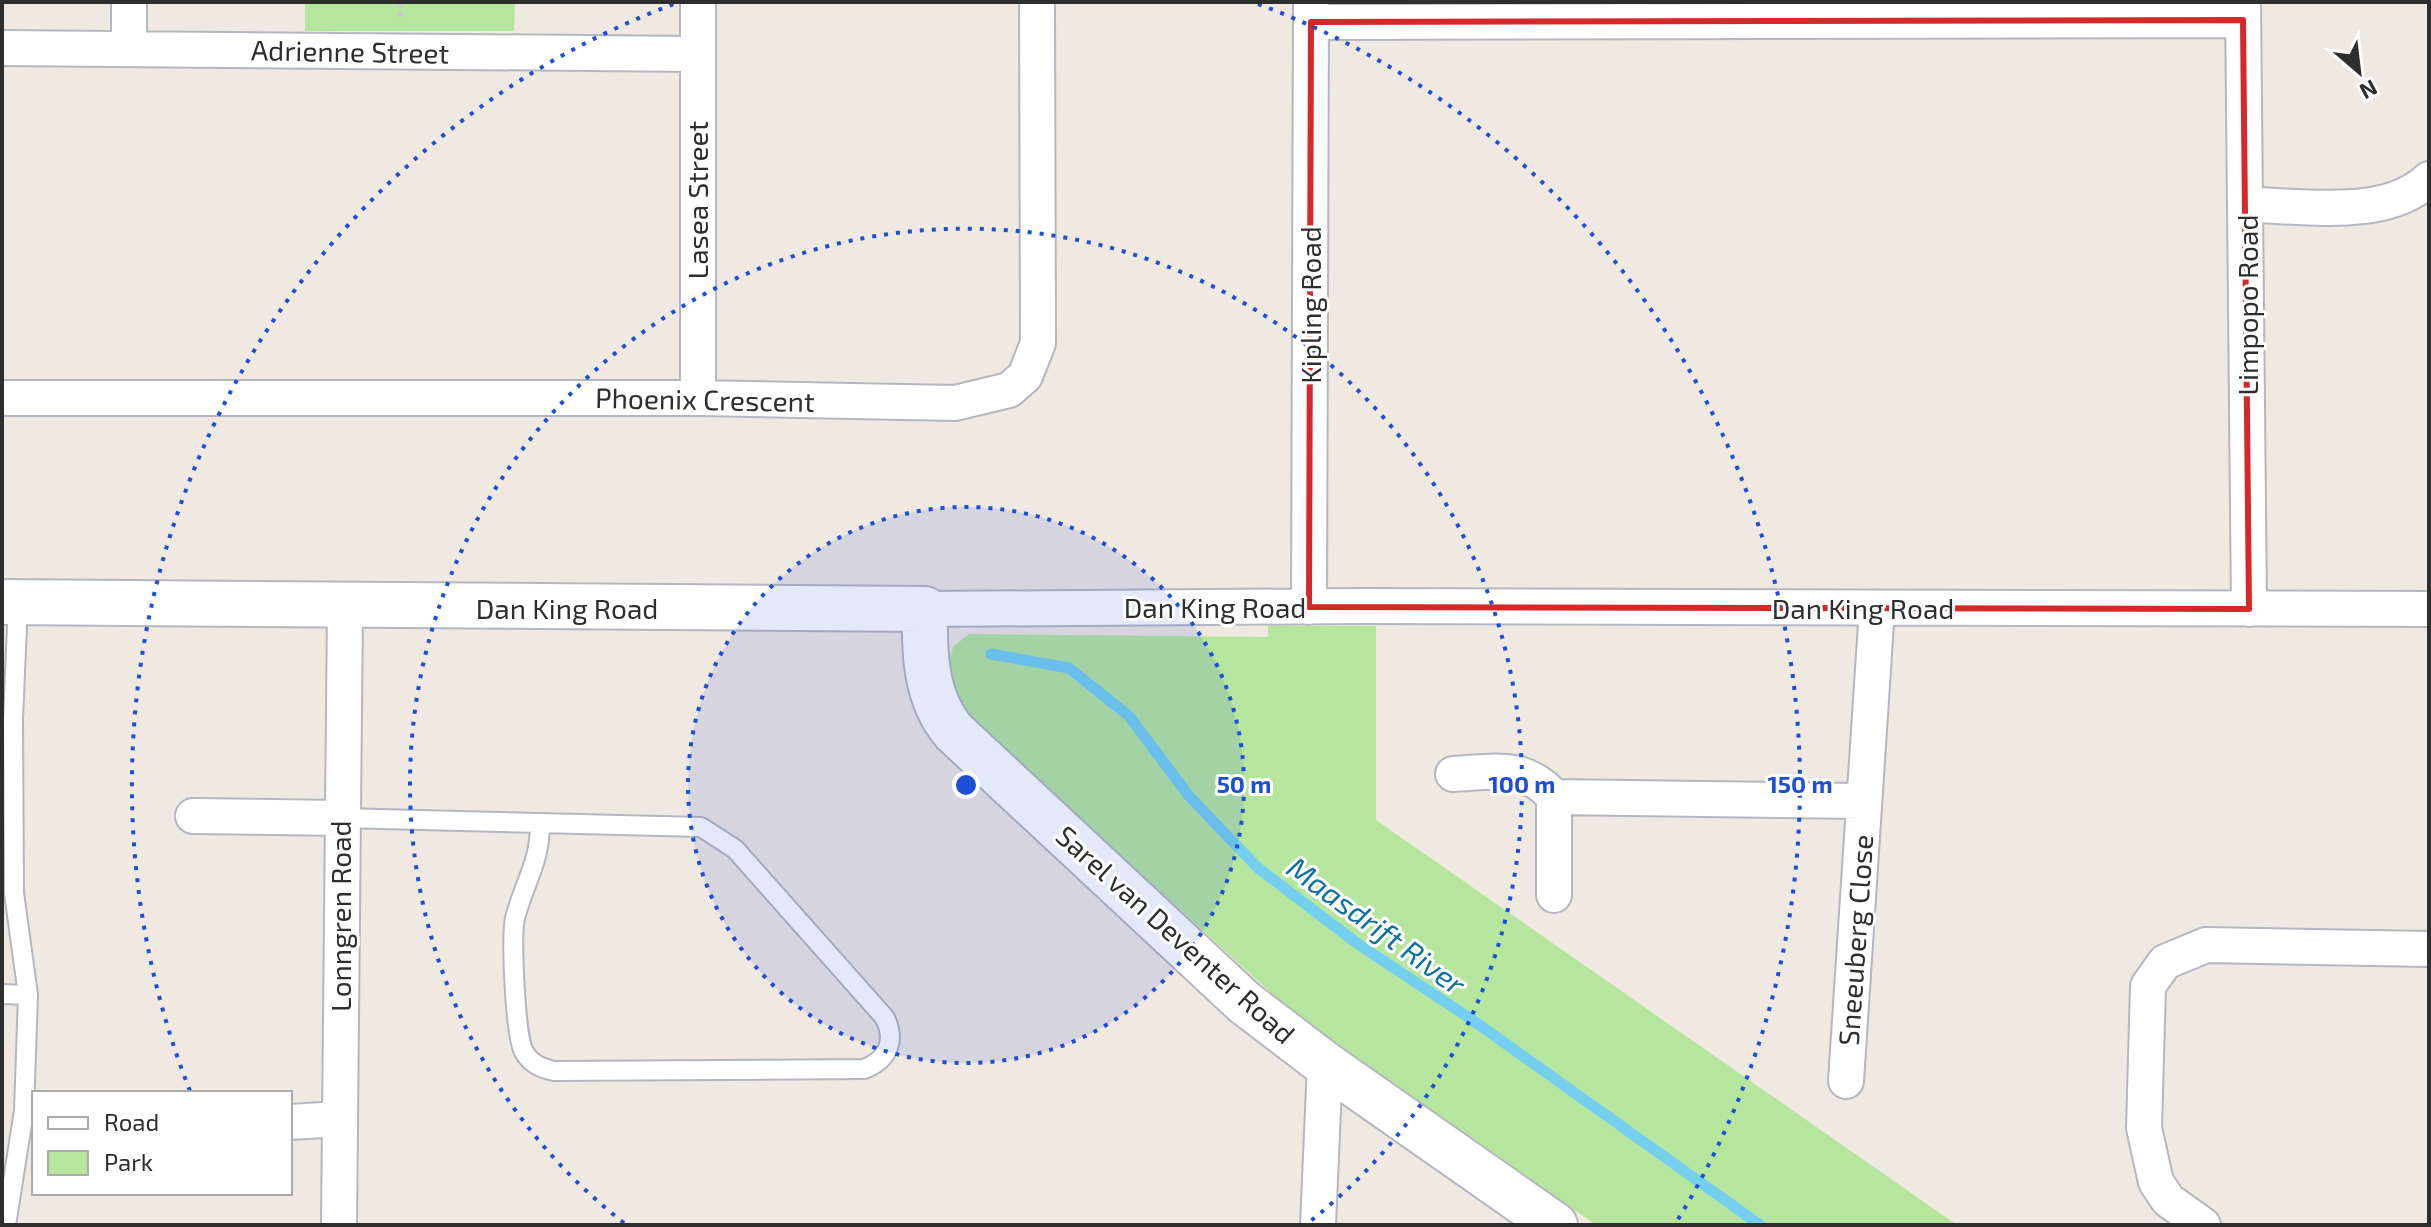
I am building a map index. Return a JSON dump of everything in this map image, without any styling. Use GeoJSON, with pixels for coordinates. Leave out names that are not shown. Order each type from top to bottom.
{"type":"FeatureCollection","features":[{"type":"Feature","properties":{"kind":"street"},"geometry":{"type":"LineString","coordinates":[[129,2],[129,47]]}},
{"type":"Feature","properties":{"kind":"street","name":"Lasea Street"},"geometry":{"type":"LineString","coordinates":[[698,2],[698,398]]}},
{"type":"Feature","properties":{"kind":"street","name":"Phoenix Crescent"},"geometry":{"type":"LineString","coordinates":[[2,398],[698,398],[955,403],[1009,390],[1025,376],[1038,343],[1037,2]]}},
{"type":"Feature","properties":{"kind":"street"},"geometry":{"type":"LineString","coordinates":[[1311,12],[2243,11]]}},
{"type":"Feature","properties":{"kind":"street","name":"Limpopo Road"},"geometry":{"type":"LineString","coordinates":[[2243,11],[2249,609]]}},
{"type":"Feature","properties":{"kind":"street","name":"Kipling Road"},"geometry":{"type":"LineString","coordinates":[[1309,607],[1311,12]]}},
{"type":"Feature","properties":{"kind":"street","name":"Adrienne Street"},"geometry":{"type":"LineString","coordinates":[[2,48],[697,54]]}},
{"type":"Feature","properties":{"kind":"street"},"geometry":{"type":"LineString","coordinates":[[2246,205],[2384,203],[2410,194],[2429,179]]}},
{"type":"Feature","properties":{"kind":"street","name":"Dan King Road"},"geometry":{"type":"LineString","coordinates":[[10,602],[345,607],[925,609],[2429,609]]}},
{"type":"Feature","properties":{"kind":"street","name":"Lonngren Road"},"geometry":{"type":"LineString","coordinates":[[339,1225],[345,607]]}},
{"type":"Feature","properties":{"kind":"street","name":"Sneeuberg Close"},"geometry":{"type":"LineString","coordinates":[[1846,1081],[1877,608]]}},
{"type":"Feature","properties":{"kind":"street","name":"Sarel van Deventer Road"},"geometry":{"type":"LineString","coordinates":[[925,609],[924,644],[930,684],[945,721],[1245,1003],[1325,1064],[1555,1225]]}},
{"type":"Feature","properties":{"kind":"street"},"geometry":{"type":"LineString","coordinates":[[1453,774],[1523,773],[1538,781],[1554,797],[1864,801]]}},
{"type":"Feature","properties":{"kind":"street"},"geometry":{"type":"LineString","coordinates":[[1554,797],[1554,895]]}},
{"type":"Feature","properties":{"kind":"street"},"geometry":{"type":"LineString","coordinates":[[193,816],[341,818]]}},
{"type":"Feature","properties":{"kind":"street"},"geometry":{"type":"LineString","coordinates":[[2203,1225],[2168,1200],[2156,1182],[2144,1128],[2148,986],[2165,962],[2206,945],[2429,949]]}},
{"type":"Feature","properties":{"kind":"street"},"geometry":{"type":"LineString","coordinates":[[1318,1225],[1325,1064]]}},
{"type":"Feature","properties":{"kind":"street"},"geometry":{"type":"LineString","coordinates":[[292,1122],[339,1119]]}},
{"type":"Feature","properties":{"kind":"lane"},"geometry":{"type":"LineString","coordinates":[[6,1225],[24,1111],[28,995],[8,893],[13,720],[10,602]]}},
{"type":"Feature","properties":{"kind":"lane"},"geometry":{"type":"LineString","coordinates":[[341,818],[701,827],[735,849],[885,1018],[891,1035],[886,1053],[864,1069],[554,1071],[536,1065],[520,1043],[514,930],[540,851],[540,824]]}},
{"type":"Feature","properties":{"kind":"lane"},"geometry":{"type":"LineString","coordinates":[[2,994],[28,995]]}},
{"type":"Feature","properties":{"kind":"highlighted area"},"geometry":{"type":"Polygon","coordinates":[[[2243,20],[2249,609],[1309,607],[1311,22],[2243,20]]]}},
{"type":"Feature","properties":{"kind":"green space"},"geometry":{"type":"Polygon","coordinates":[[[305,2],[515,2],[514,31],[305,31],[305,2]]]}},
{"type":"Feature","properties":{"kind":"green space"},"geometry":{"type":"Polygon","coordinates":[[[1268,626],[1376,626],[1376,820],[1957,1225],[1596,1225],[1294,1014],[969,716],[952,684],[949,663],[953,647],[969,634],[1268,637],[1268,626]]]}},
{"type":"Feature","properties":{"kind":"waterway","name":"Maasdrift River"},"geometry":{"type":"LineString","coordinates":[[991,654],[1069,668],[1129,716],[1189,796],[1258,868],[1358,944],[1471,1019],[1760,1225]]}}]}
